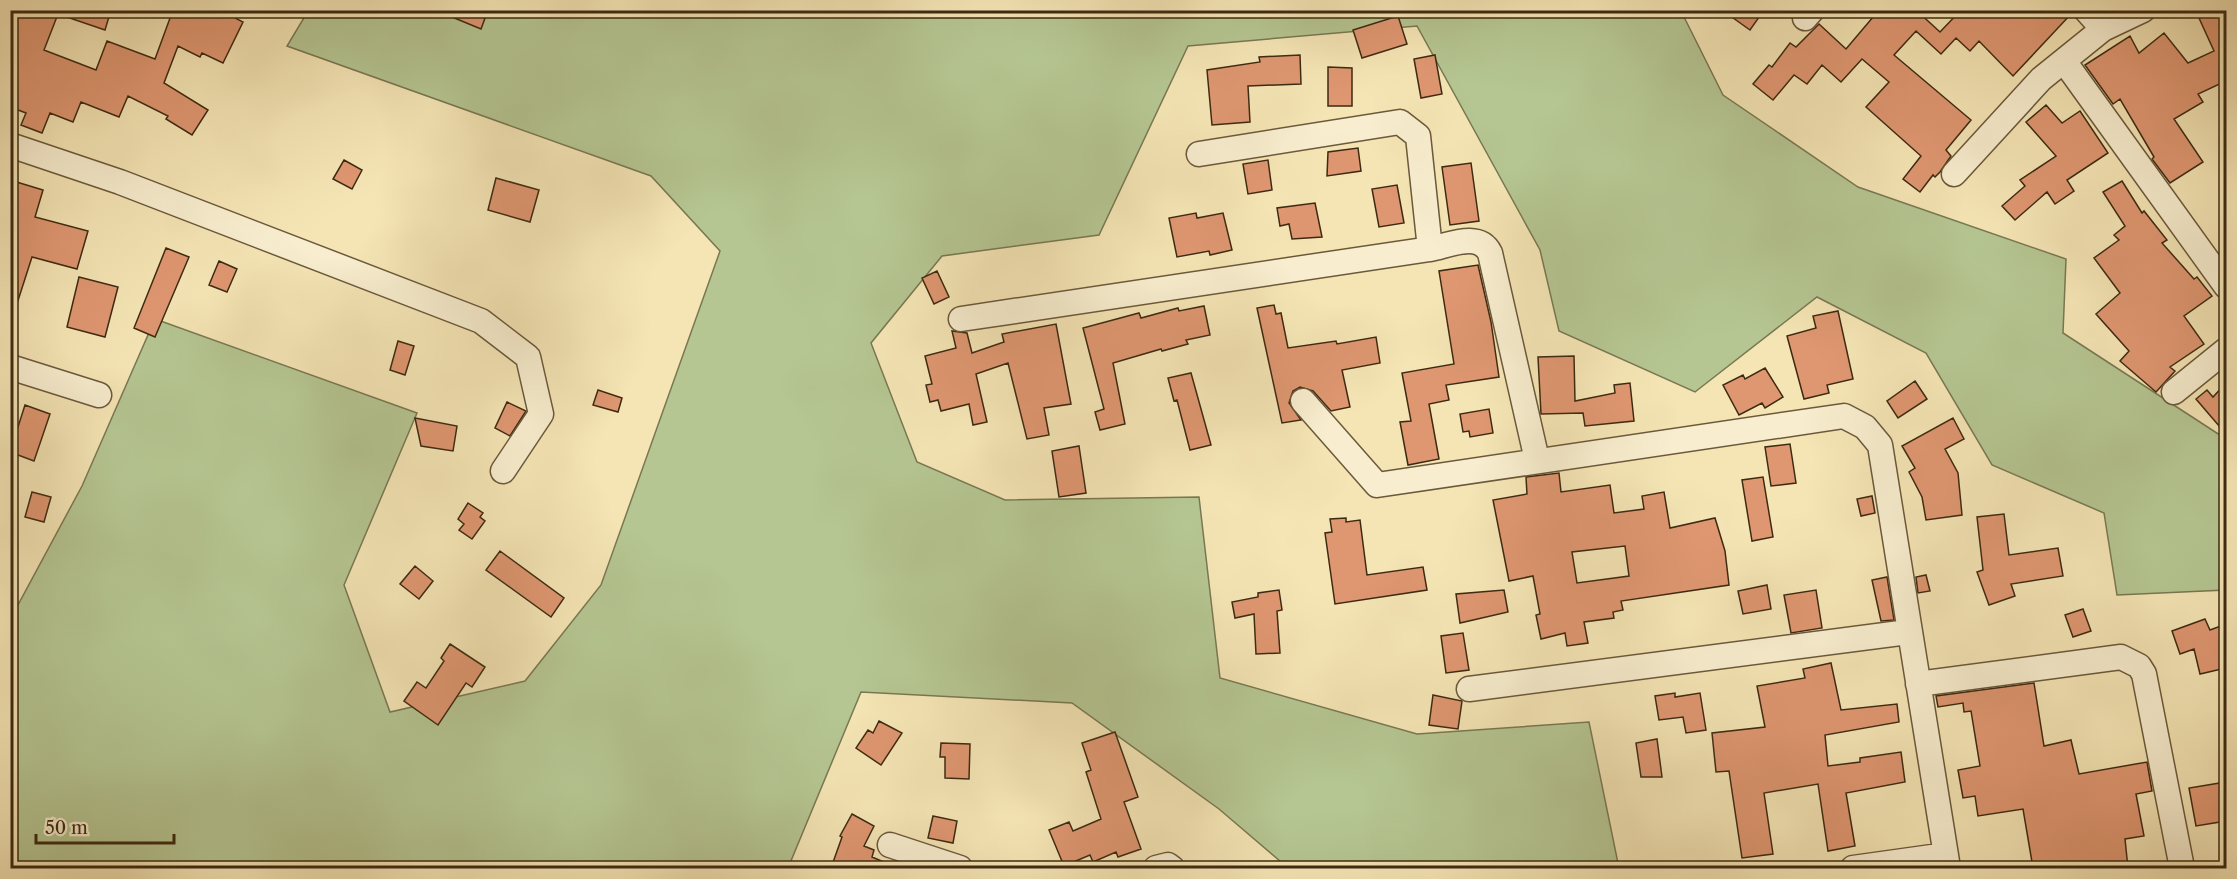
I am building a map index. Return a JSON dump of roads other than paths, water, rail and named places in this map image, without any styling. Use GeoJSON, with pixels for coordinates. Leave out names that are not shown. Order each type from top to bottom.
{"type":"FeatureCollection","features":[{"type":"Feature","properties":{"kind":"street"},"geometry":{"type":"LineString","coordinates":[[2086,10],[2103,29]]}},
{"type":"Feature","properties":{"kind":"street"},"geometry":{"type":"LineString","coordinates":[[1954,174],[2041,79],[2103,29],[2143,10]]}},
{"type":"Feature","properties":{"kind":"street"},"geometry":{"type":"LineString","coordinates":[[2064,61],[2226,286]]}},
{"type":"Feature","properties":{"kind":"street"},"geometry":{"type":"LineString","coordinates":[[1199,154],[1400,122],[1418,136],[1430,249]]}},
{"type":"Feature","properties":{"kind":"street"},"geometry":{"type":"LineString","coordinates":[[10,145],[120,183],[481,321],[528,357],[541,414],[503,471]]}},
{"type":"Feature","properties":{"kind":"street"},"geometry":{"type":"LineString","coordinates":[[961,319],[1430,249],[1476,240],[1486,245],[1490,253],[1537,460]]}},
{"type":"Feature","properties":{"kind":"street"},"geometry":{"type":"LineString","coordinates":[[2174,392],[2226,350]]}},
{"type":"Feature","properties":{"kind":"street"},"geometry":{"type":"LineString","coordinates":[[10,368],[99,395]]}},
{"type":"Feature","properties":{"kind":"street"},"geometry":{"type":"LineString","coordinates":[[1303,401],[1377,485],[1844,416],[1865,427],[1880,446],[1908,632],[1947,862],[1853,868]]}},
{"type":"Feature","properties":{"kind":"street"},"geometry":{"type":"LineString","coordinates":[[1469,689],[1908,632]]}},
{"type":"Feature","properties":{"kind":"street"},"geometry":{"type":"LineString","coordinates":[[1918,684],[2121,657],[2139,666],[2144,674],[2182,868]]}},
{"type":"Feature","properties":{"kind":"street"},"geometry":{"type":"LineString","coordinates":[[890,845],[960,868]]}},
{"type":"Feature","properties":{"kind":"street"},"geometry":{"type":"LineString","coordinates":[[1156,868],[1168,865],[1172,868]]}}]}
